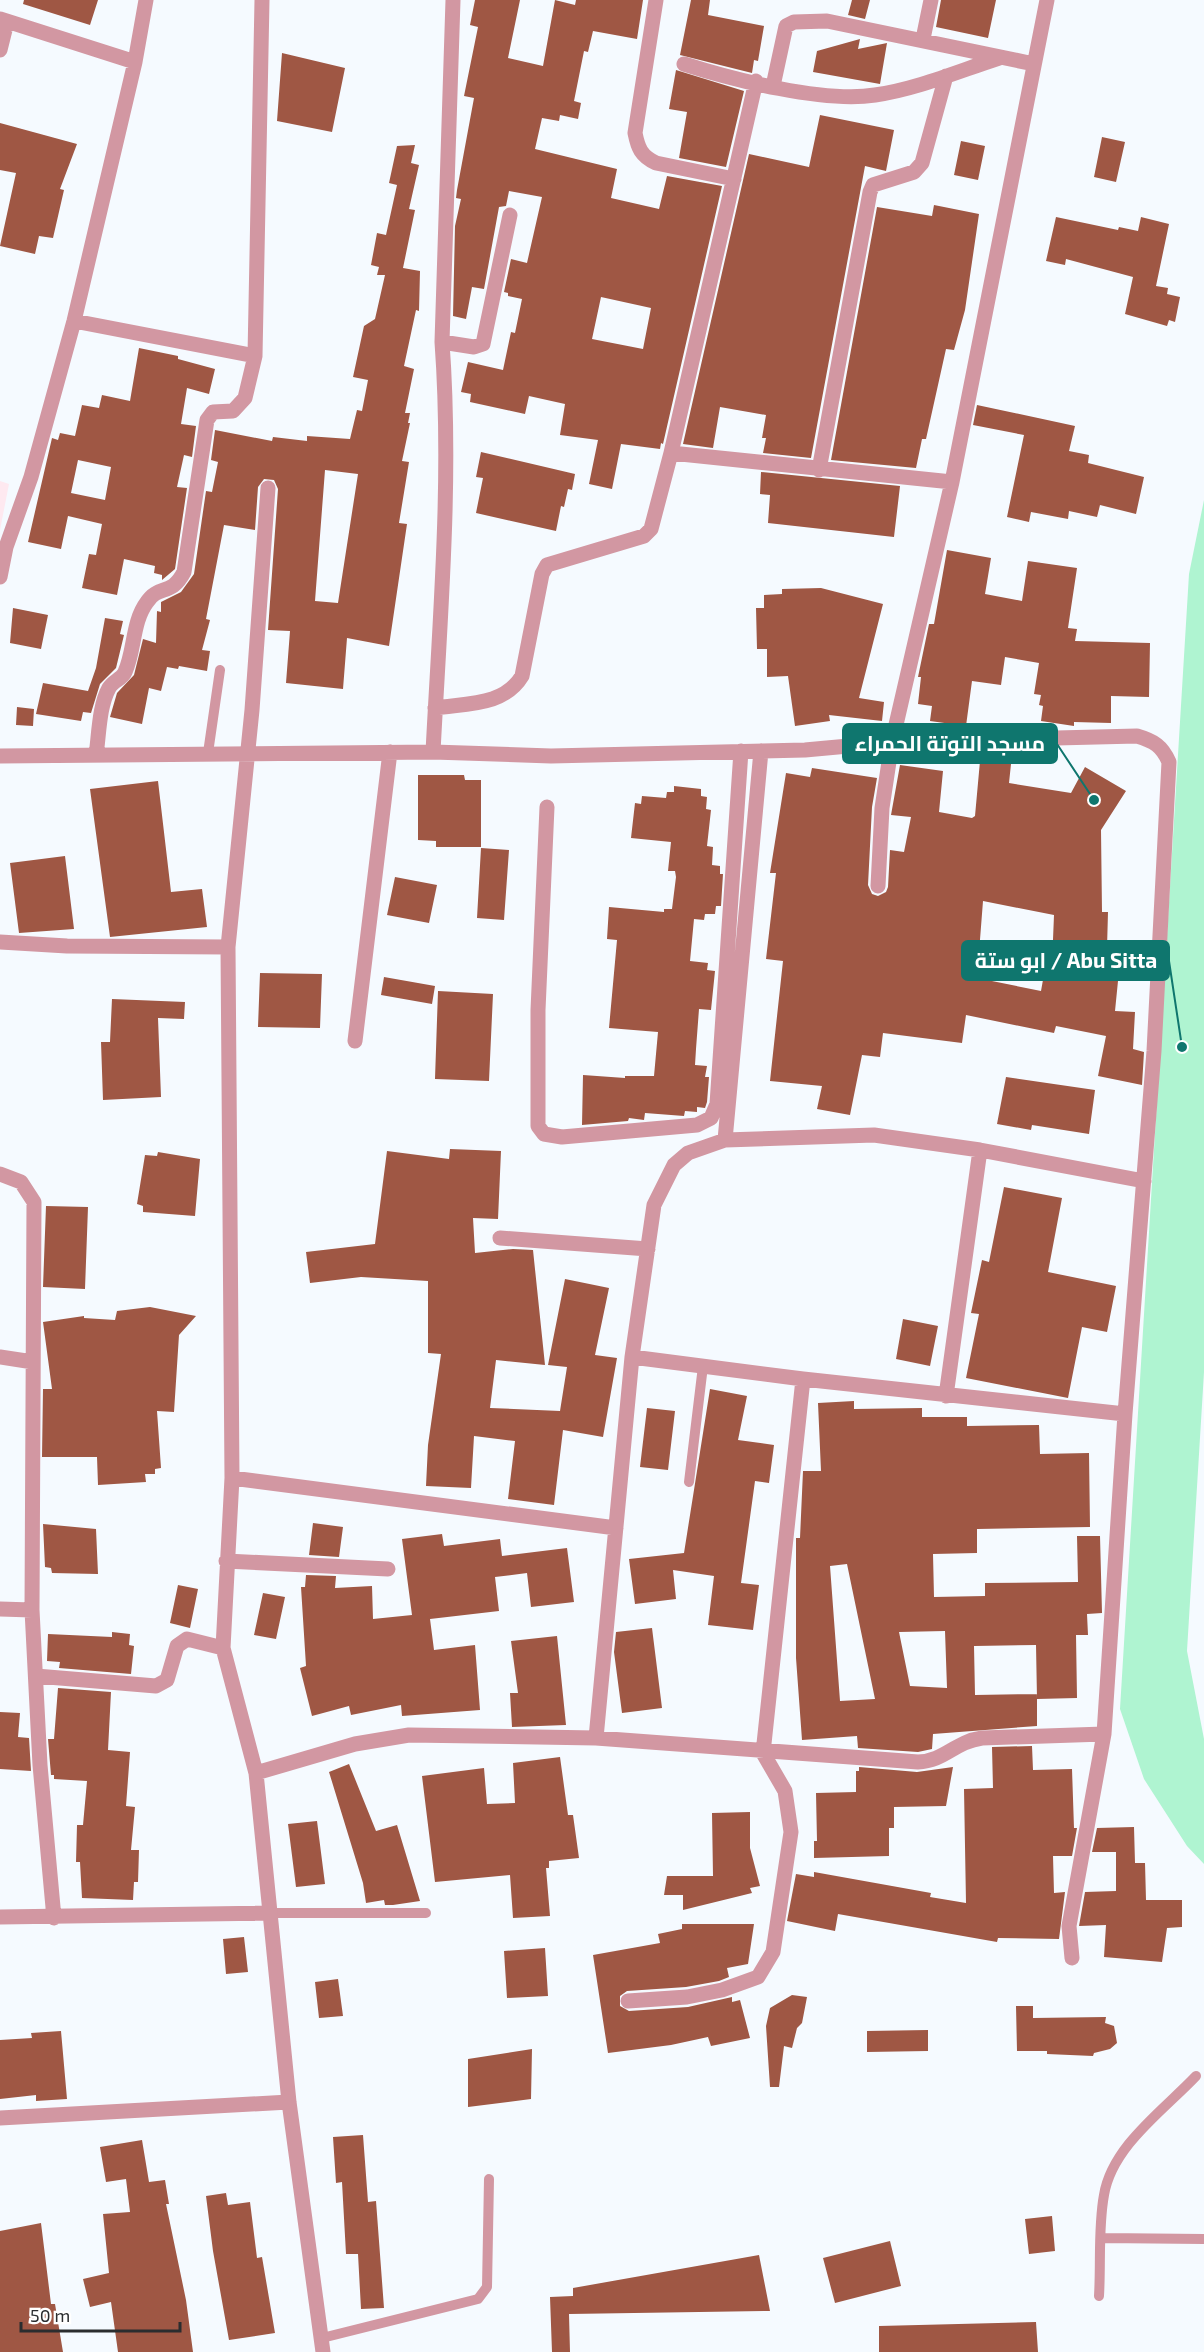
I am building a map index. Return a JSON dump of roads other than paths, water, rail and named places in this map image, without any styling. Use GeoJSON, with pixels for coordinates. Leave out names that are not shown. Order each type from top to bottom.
{"type":"FeatureCollection","features":[{"type":"Feature","properties":{"kind":"street"},"geometry":{"type":"LineString","coordinates":[[0,577],[6,547],[31,477],[74,321],[135,62],[146,0]]}},
{"type":"Feature","properties":{"kind":"street"},"geometry":{"type":"LineString","coordinates":[[96,755],[107,692],[112,683],[125,672],[139,618],[147,601],[159,591],[178,584],[184,572],[207,420],[213,412],[233,411],[245,398],[255,356],[262,0]]}},
{"type":"Feature","properties":{"kind":"street"},"geometry":{"type":"LineString","coordinates":[[433,752],[442,583],[445,388],[442,342],[453,0]]}},
{"type":"Feature","properties":{"kind":"street"},"geometry":{"type":"LineString","coordinates":[[656,0],[635,133],[638,147],[644,158],[656,164],[734,179]]}},
{"type":"Feature","properties":{"kind":"street"},"geometry":{"type":"LineString","coordinates":[[923,39],[931,0]]}},
{"type":"Feature","properties":{"kind":"street"},"geometry":{"type":"LineString","coordinates":[[878,886],[882,808],[892,742],[952,482],[1047,0]]}},
{"type":"Feature","properties":{"kind":"street"},"geometry":{"type":"LineString","coordinates":[[0,50],[6,21],[135,62]]}},
{"type":"Feature","properties":{"kind":"street"},"geometry":{"type":"LineString","coordinates":[[773,86],[786,26],[794,22],[827,21],[923,39],[999,58],[1034,64]]}},
{"type":"Feature","properties":{"kind":"street"},"geometry":{"type":"LineString","coordinates":[[684,64],[773,86],[836,97],[875,95],[946,76],[999,58]]}},
{"type":"Feature","properties":{"kind":"street"},"geometry":{"type":"LineString","coordinates":[[819,470],[870,192],[873,184],[914,172],[922,163],[946,76]]}},
{"type":"Feature","properties":{"kind":"street"},"geometry":{"type":"LineString","coordinates":[[435,708],[501,698],[515,688],[522,676],[542,574],[547,565],[644,536],[651,529],[671,453],[756,81]]}},
{"type":"Feature","properties":{"kind":"street"},"geometry":{"type":"LineString","coordinates":[[442,342],[474,347],[483,344],[510,215]]}},
{"type":"Feature","properties":{"kind":"street"},"geometry":{"type":"LineString","coordinates":[[74,321],[255,356]]}},
{"type":"Feature","properties":{"kind":"street"},"geometry":{"type":"LineString","coordinates":[[671,453],[952,482]]}},
{"type":"Feature","properties":{"kind":"street"},"geometry":{"type":"LineString","coordinates":[[268,488],[252,710],[228,947],[232,1478],[223,1648],[256,1773],[289,2102],[322,2345]]}},
{"type":"Feature","properties":{"kind":"street"},"geometry":{"type":"LineString","coordinates":[[0,756],[246,752],[433,752],[551,756],[762,751],[892,742],[1137,736],[1157,743],[1169,762],[1154,1051],[1125,1414],[1104,1734],[1070,1926],[1072,1958]]}},
{"type":"Feature","properties":{"kind":"street"},"geometry":{"type":"LineString","coordinates":[[547,807],[538,1010],[538,1126],[544,1134],[562,1137],[697,1125],[711,1118],[717,1104],[741,751]]}},
{"type":"Feature","properties":{"kind":"street"},"geometry":{"type":"LineString","coordinates":[[724,1140],[762,751]]}},
{"type":"Feature","properties":{"kind":"street"},"geometry":{"type":"LineString","coordinates":[[355,1041],[390,752]]}},
{"type":"Feature","properties":{"kind":"street"},"geometry":{"type":"LineString","coordinates":[[0,942],[68,946],[228,947]]}},
{"type":"Feature","properties":{"kind":"street"},"geometry":{"type":"LineString","coordinates":[[596,1738],[632,1357],[654,1205],[674,1165],[688,1153],[724,1140],[874,1135],[980,1150],[1143,1181]]}},
{"type":"Feature","properties":{"kind":"street"},"geometry":{"type":"LineString","coordinates":[[946,1396],[980,1150]]}},
{"type":"Feature","properties":{"kind":"street"},"geometry":{"type":"LineString","coordinates":[[0,1174],[21,1182],[34,1202],[32,1610],[40,1765],[54,1918]]}},
{"type":"Feature","properties":{"kind":"street"},"geometry":{"type":"LineString","coordinates":[[500,1238],[648,1249]]}},
{"type":"Feature","properties":{"kind":"street"},"geometry":{"type":"LineString","coordinates":[[0,1357],[33,1362]]}},
{"type":"Feature","properties":{"kind":"street"},"geometry":{"type":"LineString","coordinates":[[632,1357],[946,1396],[1125,1414]]}},
{"type":"Feature","properties":{"kind":"street"},"geometry":{"type":"LineString","coordinates":[[628,2001],[687,1997],[722,1990],[758,1977],[773,1952],[791,1832],[785,1791],[763,1753],[803,1379]]}},
{"type":"Feature","properties":{"kind":"street"},"geometry":{"type":"LineString","coordinates":[[232,1478],[616,1528]]}},
{"type":"Feature","properties":{"kind":"street"},"geometry":{"type":"LineString","coordinates":[[226,1561],[388,1569]]}},
{"type":"Feature","properties":{"kind":"street"},"geometry":{"type":"LineString","coordinates":[[0,1609],[32,1610]]}},
{"type":"Feature","properties":{"kind":"street"},"geometry":{"type":"LineString","coordinates":[[36,1676],[156,1686],[167,1680],[177,1646],[187,1639],[223,1648]]}},
{"type":"Feature","properties":{"kind":"street"},"geometry":{"type":"LineString","coordinates":[[256,1773],[355,1743],[409,1735],[596,1738],[763,1753],[918,1762],[935,1761],[965,1741],[974,1739],[1104,1734]]}},
{"type":"Feature","properties":{"kind":"street"},"geometry":{"type":"LineString","coordinates":[[0,1917],[54,1918],[269,1913]]}},
{"type":"Feature","properties":{"kind":"street"},"geometry":{"type":"LineString","coordinates":[[0,2118],[289,2102]]}},
{"type":"Feature","properties":{"kind":"lane"},"geometry":{"type":"LineString","coordinates":[[208,753],[220,670]]}},
{"type":"Feature","properties":{"kind":"lane"},"geometry":{"type":"LineString","coordinates":[[689,1482],[703,1366]]}},
{"type":"Feature","properties":{"kind":"lane"},"geometry":{"type":"LineString","coordinates":[[269,1913],[426,1914]]}},
{"type":"Feature","properties":{"kind":"lane"},"geometry":{"type":"LineString","coordinates":[[1099,2296],[1104,2194],[1113,2168],[1143,2129],[1196,2076]]}},
{"type":"Feature","properties":{"kind":"lane"},"geometry":{"type":"LineString","coordinates":[[322,2345],[478,2299],[487,2287],[489,2179]]}},
{"type":"Feature","properties":{"kind":"lane"},"geometry":{"type":"LineString","coordinates":[[1102,2238],[1204,2240]]}},
{"type":"Feature","properties":{"kind":"place","name":"مسجد التوتة الحمراء"},"geometry":{"type":"Point","coordinates":[1094,800]}},
{"type":"Feature","properties":{"kind":"place","name":"ابو ستة / Abu Sitta"},"geometry":{"type":"Point","coordinates":[1182,1047]}}]}
